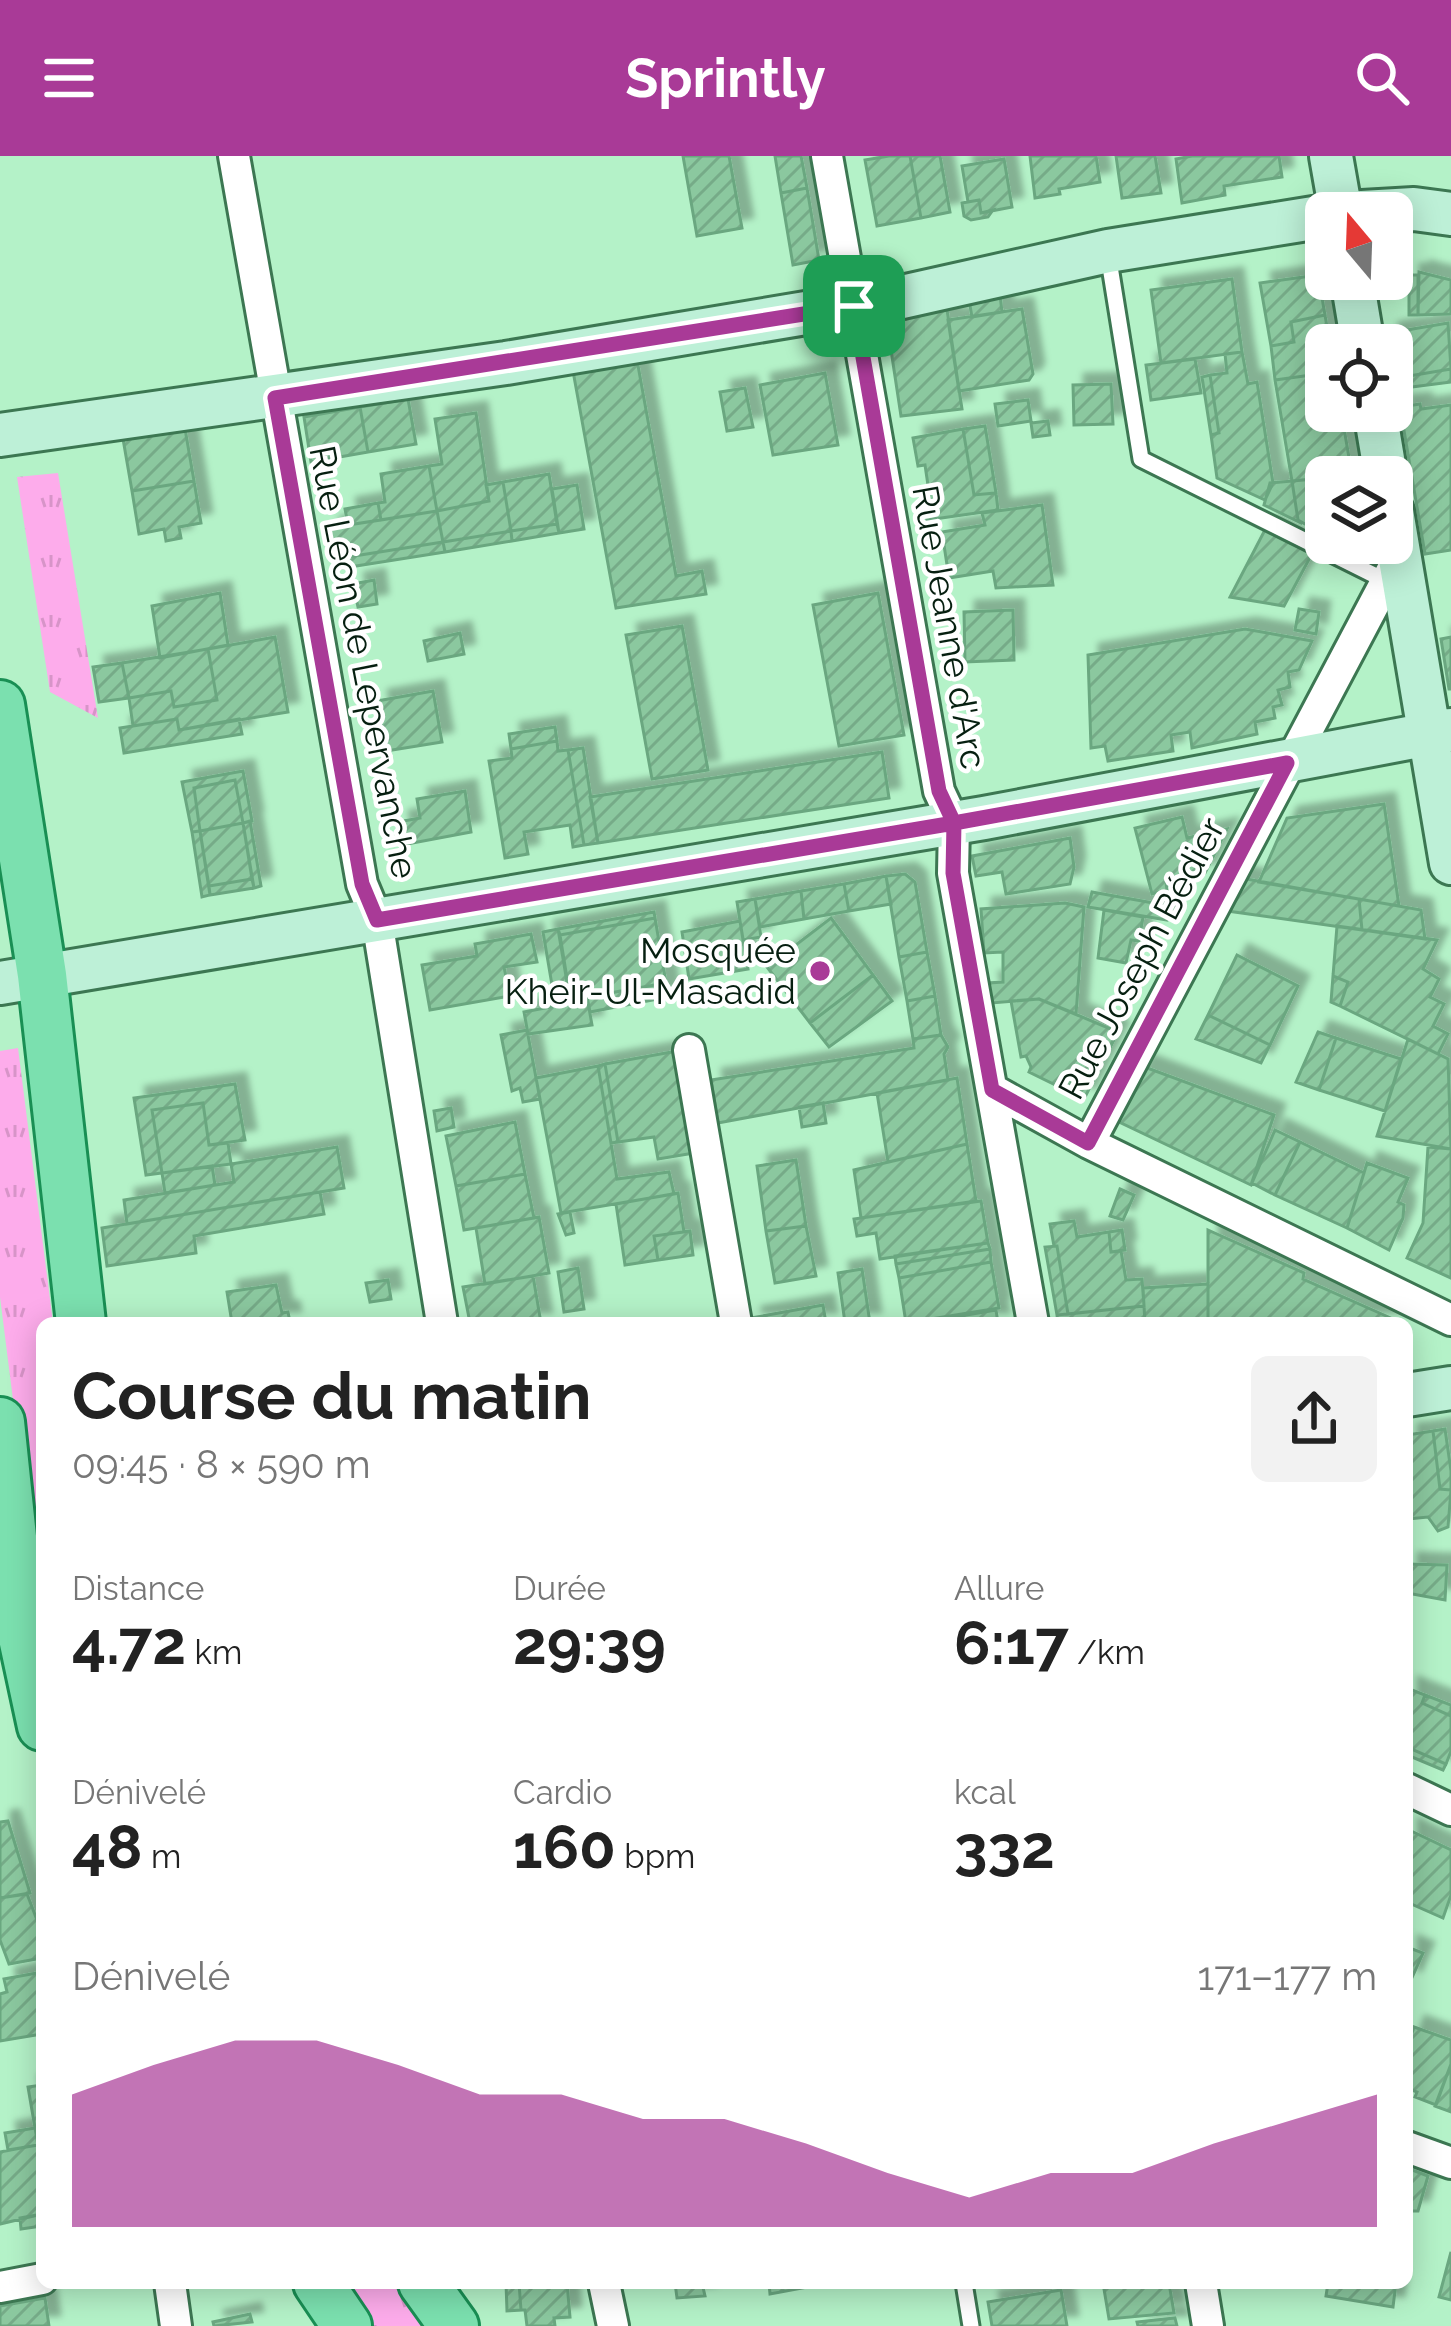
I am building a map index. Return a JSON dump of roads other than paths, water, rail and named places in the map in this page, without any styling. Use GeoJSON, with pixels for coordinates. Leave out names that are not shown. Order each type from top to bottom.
{"type":"FeatureCollection","features":[{"type":"Feature","properties":{"kind":"main road"},"geometry":{"type":"LineString","coordinates":[[0,705],[21,979],[80,1317]]}},
{"type":"Feature","properties":{"kind":"main road"},"geometry":{"type":"LineString","coordinates":[[0,1422],[21,1633],[36,1699]]}},
{"type":"Feature","properties":{"kind":"main road"},"geometry":{"type":"LineString","coordinates":[[322,2289],[347,2326]]}},
{"type":"Feature","properties":{"kind":"main road"},"geometry":{"type":"LineString","coordinates":[[427,2289],[454,2326]]}},
{"type":"Feature","properties":{"kind":"street","name":"Rue Léon de Lepervanche"},"geometry":{"type":"LineString","coordinates":[[234,156],[362,884],[377,920],[441,1317]]}},
{"type":"Feature","properties":{"kind":"street","name":"Rue Jeanne d'Arc"},"geometry":{"type":"LineString","coordinates":[[826,156],[939,791],[954,823],[953,873],[1033,1317]]}},
{"type":"Feature","properties":{"kind":"street"},"geometry":{"type":"LineString","coordinates":[[1331,156],[1339,192]]}},
{"type":"Feature","properties":{"kind":"street"},"geometry":{"type":"LineString","coordinates":[[1413,208],[1451,214]]}},
{"type":"Feature","properties":{"kind":"street"},"geometry":{"type":"LineString","coordinates":[[0,435],[275,398],[854,306],[1108,251],[1305,219]]}},
{"type":"Feature","properties":{"kind":"street"},"geometry":{"type":"LineString","coordinates":[[1393,564],[1441,732],[1451,863]]}},
{"type":"Feature","properties":{"kind":"street","name":"Rue Joseph Bédier"},"geometry":{"type":"LineString","coordinates":[[1088,1143],[1393,568]]}},
{"type":"Feature","properties":{"kind":"street"},"geometry":{"type":"LineString","coordinates":[[21,979],[954,823],[1441,732]]}},
{"type":"Feature","properties":{"kind":"street"},"geometry":{"type":"LineString","coordinates":[[689,1050],[735,1317]]}},
{"type":"Feature","properties":{"kind":"street"},"geometry":{"type":"LineString","coordinates":[[992,1090],[1088,1143],[1451,1320]]}},
{"type":"Feature","properties":{"kind":"street"},"geometry":{"type":"LineString","coordinates":[[1413,1394],[1451,1388]]}},
{"type":"Feature","properties":{"kind":"street"},"geometry":{"type":"LineString","coordinates":[[1413,1792],[1451,1810]]}},
{"type":"Feature","properties":{"kind":"street"},"geometry":{"type":"LineString","coordinates":[[1413,2148],[1451,2163]]}},
{"type":"Feature","properties":{"kind":"street"},"geometry":{"type":"LineString","coordinates":[[0,2287],[36,2280]]}},
{"type":"Feature","properties":{"kind":"street"},"geometry":{"type":"LineString","coordinates":[[171,2289],[176,2326]]}},
{"type":"Feature","properties":{"kind":"street"},"geometry":{"type":"LineString","coordinates":[[605,2289],[613,2326]]}},
{"type":"Feature","properties":{"kind":"street"},"geometry":{"type":"LineString","coordinates":[[1202,2289],[1208,2326]]}},
{"type":"Feature","properties":{"kind":"lane"},"geometry":{"type":"LineString","coordinates":[[1108,251],[1141,459],[1393,568]]}},
{"type":"Feature","properties":{"kind":"lane"},"geometry":{"type":"LineString","coordinates":[[965,2289],[971,2326]]}},
{"type":"Feature","properties":{"kind":"place","name":"Mosquée Kheir-Ul-Masadid"},"geometry":{"type":"Point","coordinates":[820,971]}}]}
